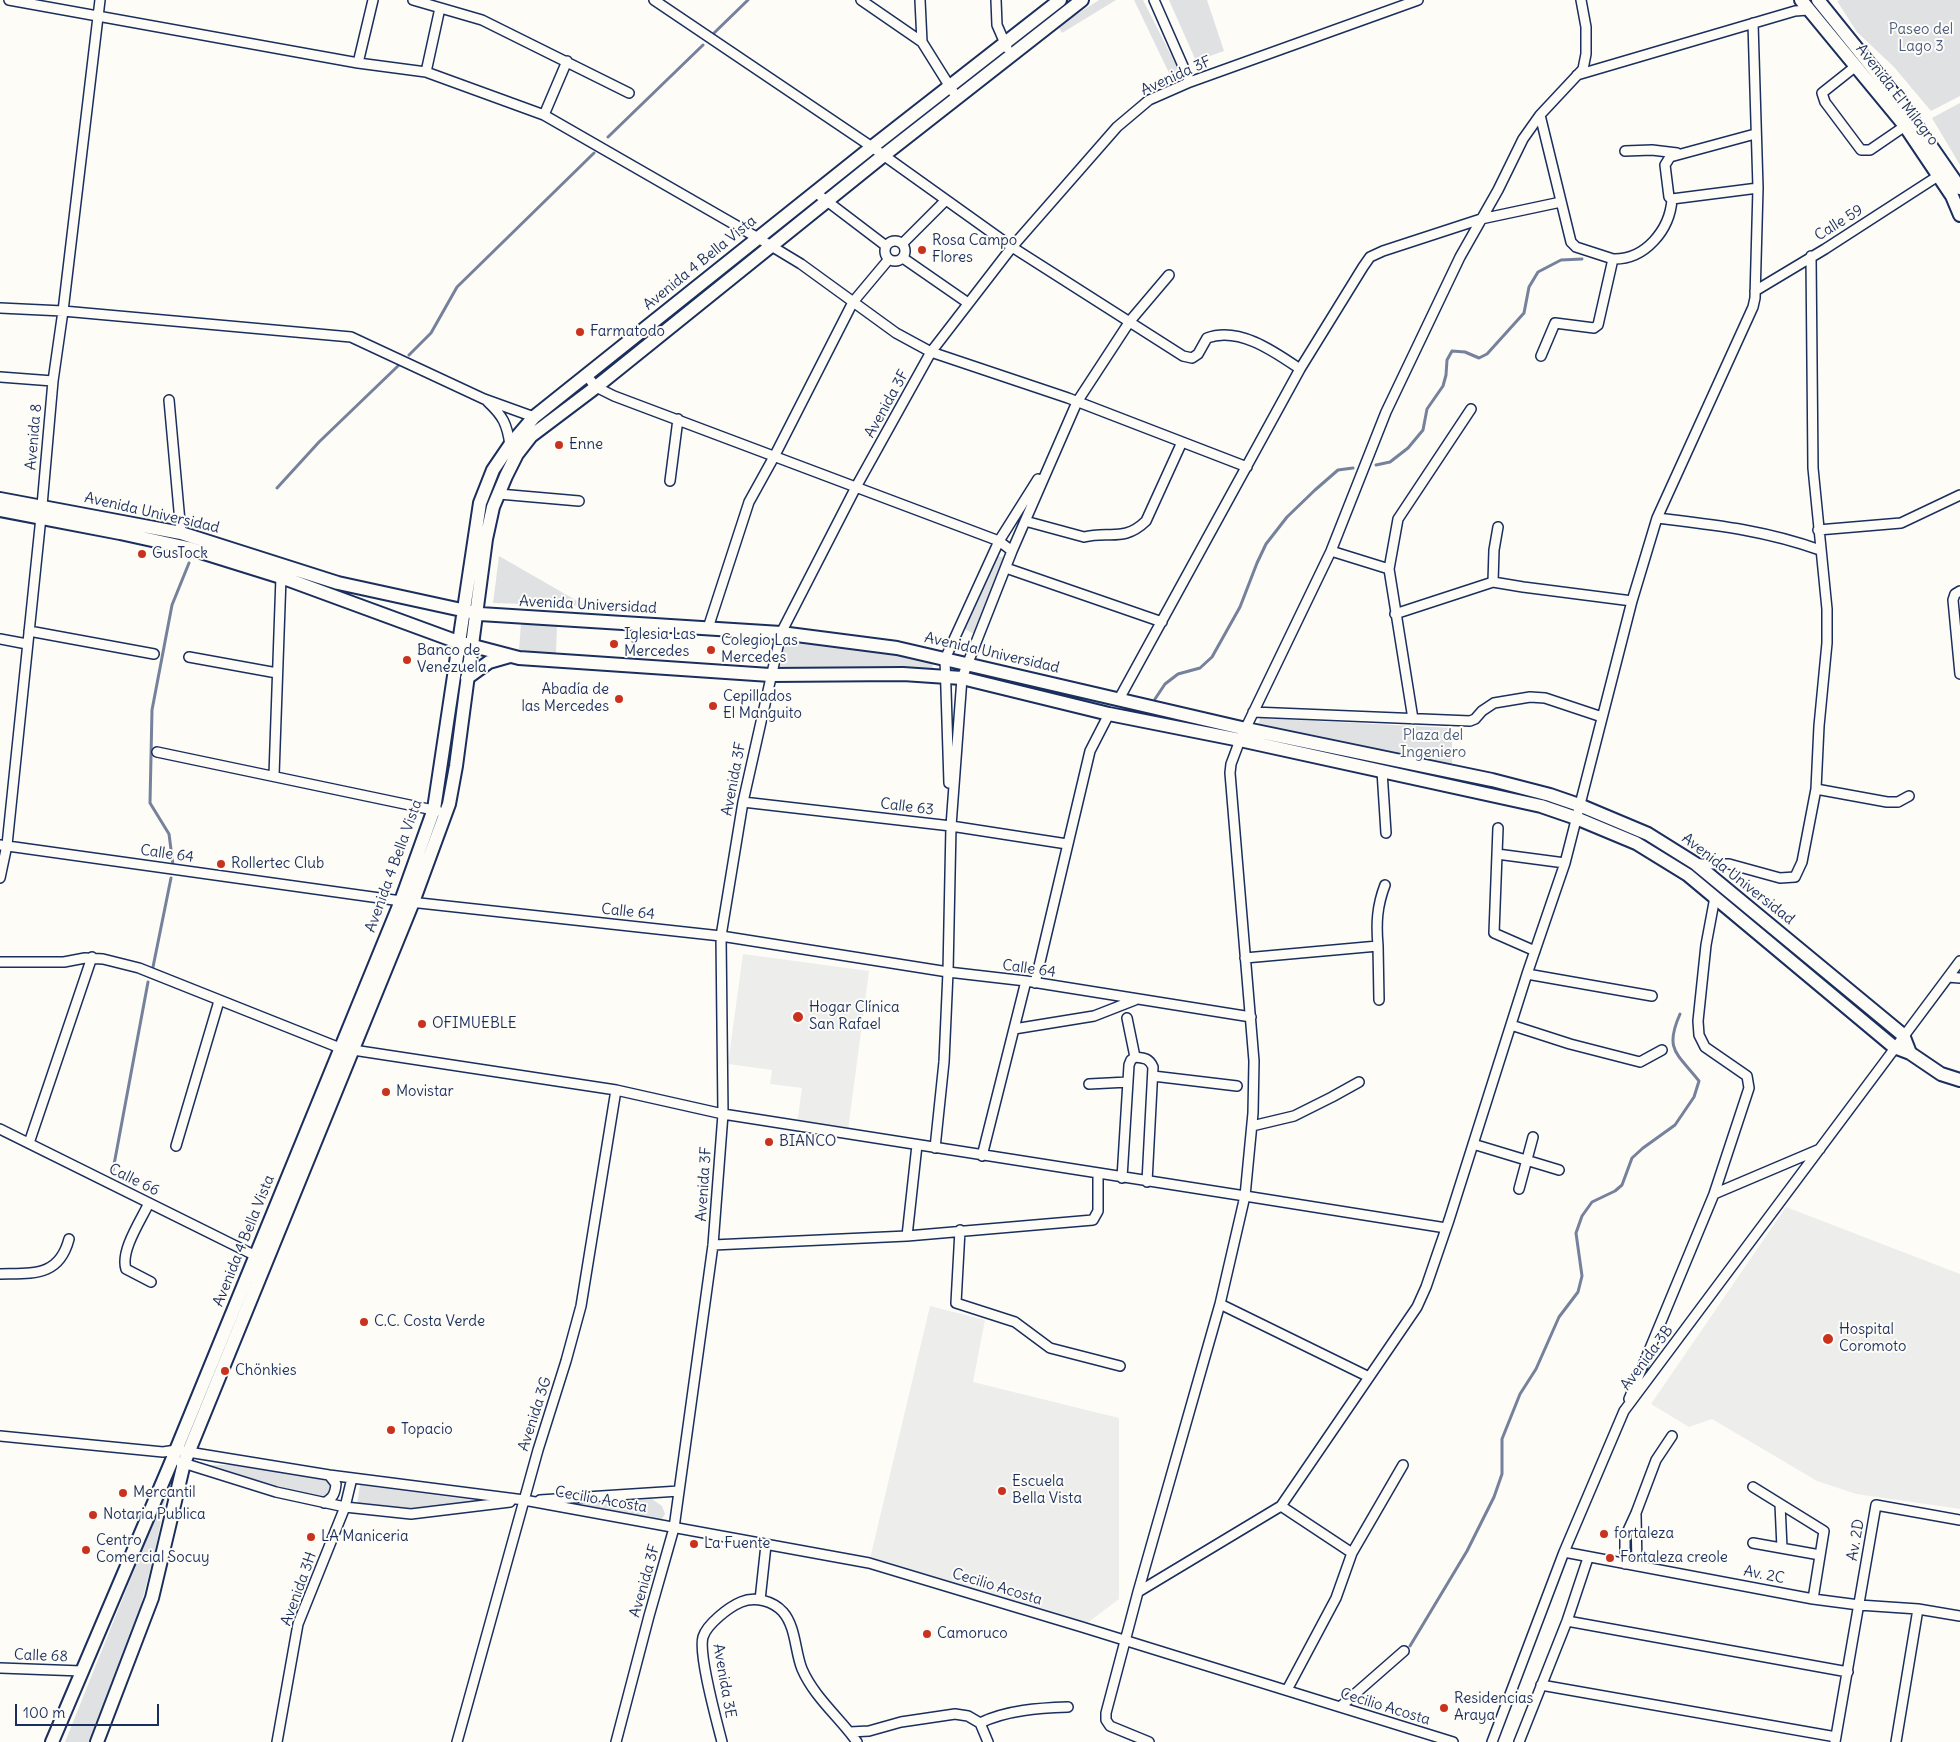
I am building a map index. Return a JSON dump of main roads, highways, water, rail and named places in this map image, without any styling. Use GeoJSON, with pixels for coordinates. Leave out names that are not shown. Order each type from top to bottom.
{"type":"FeatureCollection","features":[{"type":"Feature","properties":{"kind":"waterway"},"geometry":{"type":"LineString","coordinates":[[713,34],[748,0]]}},
{"type":"Feature","properties":{"kind":"waterway"},"geometry":{"type":"LineString","coordinates":[[608,137],[703,45]]}},
{"type":"Feature","properties":{"kind":"waterway"},"geometry":{"type":"LineString","coordinates":[[409,355],[431,333],[457,287],[594,153]]}},
{"type":"Feature","properties":{"kind":"waterway"},"geometry":{"type":"LineString","coordinates":[[1376,465],[1390,462],[1408,448],[1423,430],[1427,409],[1443,386],[1447,360],[1452,351],[1465,352],[1479,358],[1487,354],[1524,313],[1529,287],[1538,272],[1561,260],[1582,259]]}},
{"type":"Feature","properties":{"kind":"waterway"},"geometry":{"type":"LineString","coordinates":[[277,488],[319,442],[399,365]]}},
{"type":"Feature","properties":{"kind":"waterway"},"geometry":{"type":"LineString","coordinates":[[1155,699],[1165,684],[1178,674],[1200,668],[1212,657],[1240,607],[1266,544],[1287,517],[1338,470],[1353,468]]}},
{"type":"Feature","properties":{"kind":"waterway"},"geometry":{"type":"LineString","coordinates":[[173,865],[169,834],[150,803],[152,710],[172,605],[189,563]]}},
{"type":"Feature","properties":{"kind":"waterway"},"geometry":{"type":"LineString","coordinates":[[153,967],[171,878]]}},
{"type":"Feature","properties":{"kind":"waterway"},"geometry":{"type":"LineString","coordinates":[[113,1170],[148,982]]}},
{"type":"Feature","properties":{"kind":"waterway"},"geometry":{"type":"LineString","coordinates":[[1410,1646],[1467,1551],[1494,1497],[1502,1474],[1502,1439],[1520,1394],[1536,1369],[1559,1317],[1578,1292],[1582,1276],[1576,1233],[1582,1216],[1592,1202],[1615,1191],[1622,1185],[1632,1158],[1675,1125],[1694,1097],[1699,1081],[1679,1057],[1673,1044],[1675,1026],[1680,1014]]}},
{"type":"Feature","properties":{"kind":"place","name":"Rosa Campo Flores"},"geometry":{"type":"Point","coordinates":[922,250]}},
{"type":"Feature","properties":{"kind":"place","name":"Farmatodo"},"geometry":{"type":"Point","coordinates":[580,332]}},
{"type":"Feature","properties":{"kind":"place","name":"Enne"},"geometry":{"type":"Point","coordinates":[559,445]}},
{"type":"Feature","properties":{"kind":"place","name":"GusTock"},"geometry":{"type":"Point","coordinates":[142,554]}},
{"type":"Feature","properties":{"kind":"place","name":"Iglesia Las Mercedes"},"geometry":{"type":"Point","coordinates":[614,644]}},
{"type":"Feature","properties":{"kind":"place","name":"Colegio Las Mercedes"},"geometry":{"type":"Point","coordinates":[711,650]}},
{"type":"Feature","properties":{"kind":"place","name":"Banco de Venezuela"},"geometry":{"type":"Point","coordinates":[407,660]}},
{"type":"Feature","properties":{"kind":"place","name":"Abadía de las Mercedes"},"geometry":{"type":"Point","coordinates":[619,699]}},
{"type":"Feature","properties":{"kind":"place","name":"Cepillados El Manguito"},"geometry":{"type":"Point","coordinates":[713,706]}},
{"type":"Feature","properties":{"kind":"place","name":"Rollertec Club"},"geometry":{"type":"Point","coordinates":[221,864]}},
{"type":"Feature","properties":{"kind":"place","name":"Hogar Clínica San Rafael"},"geometry":{"type":"Point","coordinates":[798,1017]}},
{"type":"Feature","properties":{"kind":"place","name":"OFIMUEBLE"},"geometry":{"type":"Point","coordinates":[422,1024]}},
{"type":"Feature","properties":{"kind":"place","name":"Movistar"},"geometry":{"type":"Point","coordinates":[386,1092]}},
{"type":"Feature","properties":{"kind":"place","name":"BIANCO"},"geometry":{"type":"Point","coordinates":[769,1142]}},
{"type":"Feature","properties":{"kind":"place","name":"C.C. Costa Verde"},"geometry":{"type":"Point","coordinates":[364,1322]}},
{"type":"Feature","properties":{"kind":"place","name":"Hospital Coromoto"},"geometry":{"type":"Point","coordinates":[1828,1339]}},
{"type":"Feature","properties":{"kind":"place","name":"Chönkies"},"geometry":{"type":"Point","coordinates":[225,1371]}},
{"type":"Feature","properties":{"kind":"place","name":"Topacio"},"geometry":{"type":"Point","coordinates":[391,1430]}},
{"type":"Feature","properties":{"kind":"place","name":"Escuela Bella Vista"},"geometry":{"type":"Point","coordinates":[1002,1491]}},
{"type":"Feature","properties":{"kind":"place","name":"Mercantil"},"geometry":{"type":"Point","coordinates":[123,1493]}},
{"type":"Feature","properties":{"kind":"place","name":"Notaria Publica"},"geometry":{"type":"Point","coordinates":[93,1515]}},
{"type":"Feature","properties":{"kind":"place","name":"fortaleza"},"geometry":{"type":"Point","coordinates":[1604,1534]}},
{"type":"Feature","properties":{"kind":"place","name":"LA Maniceria"},"geometry":{"type":"Point","coordinates":[311,1537]}},
{"type":"Feature","properties":{"kind":"place","name":"La Fuente"},"geometry":{"type":"Point","coordinates":[694,1544]}},
{"type":"Feature","properties":{"kind":"place","name":"Centro Comercial Socuy"},"geometry":{"type":"Point","coordinates":[86,1550]}},
{"type":"Feature","properties":{"kind":"place","name":"Fortaleza creole"},"geometry":{"type":"Point","coordinates":[1610,1558]}},
{"type":"Feature","properties":{"kind":"place","name":"Camoruco"},"geometry":{"type":"Point","coordinates":[927,1634]}},
{"type":"Feature","properties":{"kind":"place","name":"Residencias Araya"},"geometry":{"type":"Point","coordinates":[1444,1708]}},
{"type":"Feature","properties":{"kind":"park label","name":"Paseo del Lago 3"},"geometry":{"type":"Point","coordinates":[1921,38]}},
{"type":"Feature","properties":{"kind":"park label","name":"Plaza del Ingeniero"},"geometry":{"type":"Point","coordinates":[1433,744]}}]}
